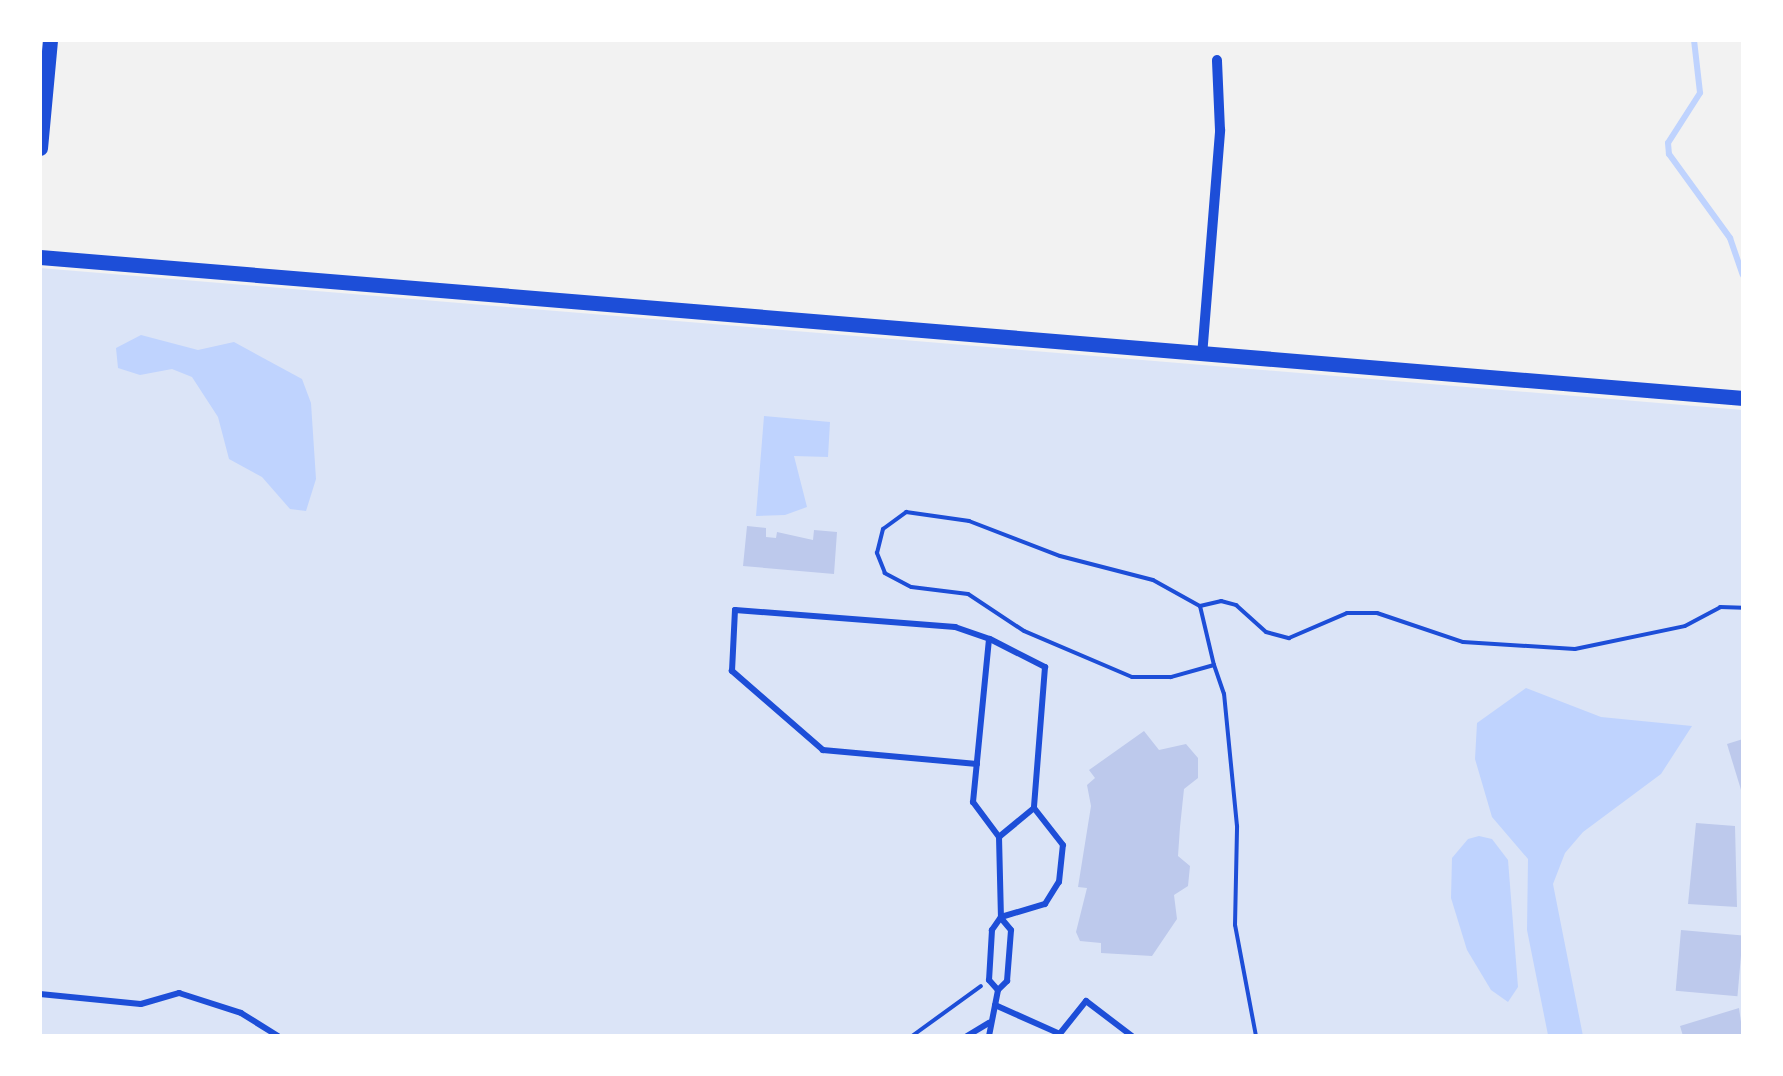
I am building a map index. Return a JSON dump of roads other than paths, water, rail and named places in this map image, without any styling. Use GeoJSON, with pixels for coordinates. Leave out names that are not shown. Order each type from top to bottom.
{"type":"FeatureCollection","features":[{"type":"Feature","properties":{"kind":"street"},"geometry":{"type":"LineString","coordinates":[[40,148],[50,40]]}},
{"type":"Feature","properties":{"kind":"street"},"geometry":{"type":"LineString","coordinates":[[1202,356],[1220,130],[1217,60]]}},
{"type":"Feature","properties":{"kind":"street"},"geometry":{"type":"LineString","coordinates":[[40,258],[1743,398]]}},
{"type":"Feature","properties":{"kind":"lane"},"geometry":{"type":"LineString","coordinates":[[977,764],[823,750],[732,671],[735,610],[955,626],[1046,668],[1034,808],[1063,845],[1059,882],[1045,904],[1000,917]]}},
{"type":"Feature","properties":{"kind":"lane"},"geometry":{"type":"LineString","coordinates":[[989,639],[974,802],[999,837],[1000,917],[992,930],[989,980],[998,990]]}},
{"type":"Feature","properties":{"kind":"lane"},"geometry":{"type":"LineString","coordinates":[[999,837],[1034,808]]}},
{"type":"Feature","properties":{"kind":"lane"},"geometry":{"type":"LineString","coordinates":[[988,1036],[998,990],[1007,980],[1011,930],[1000,917]]}},
{"type":"Feature","properties":{"kind":"lane"},"geometry":{"type":"LineString","coordinates":[[40,994],[141,1004],[179,993],[241,1013],[278,1036]]}},
{"type":"Feature","properties":{"kind":"lane"},"geometry":{"type":"LineString","coordinates":[[994,1006],[1059,1035],[1086,1001],[1132,1036]]}},
{"type":"Feature","properties":{"kind":"lane"},"geometry":{"type":"LineString","coordinates":[[967,1036],[990,1022]]}},
{"type":"Feature","properties":{"kind":"water"},"geometry":{"type":"Polygon","coordinates":[[[141,335],[198,350],[234,342],[302,379],[311,403],[316,479],[306,511],[290,509],[262,477],[229,459],[218,417],[192,377],[172,369],[140,375],[118,368],[116,348],[141,335]]]}},
{"type":"Feature","properties":{"kind":"water"},"geometry":{"type":"Polygon","coordinates":[[[764,416],[830,422],[828,457],[794,456],[807,507],[785,515],[756,516],[764,416]]]}},
{"type":"Feature","properties":{"kind":"water"},"geometry":{"type":"Polygon","coordinates":[[[1526,688],[1601,717],[1692,726],[1661,774],[1583,832],[1565,853],[1553,884],[1583,1036],[1548,1035],[1527,930],[1528,859],[1492,817],[1475,759],[1477,723],[1526,688]]]}},
{"type":"Feature","properties":{"kind":"water"},"geometry":{"type":"Polygon","coordinates":[[[1468,839],[1492,839],[1508,860],[1518,987],[1508,1002],[1491,990],[1467,950],[1451,898],[1452,858],[1468,839]]]}},
{"type":"Feature","properties":{"kind":"waterway"},"geometry":{"type":"LineString","coordinates":[[1694,40],[1700,93],[1668,143],[1669,154],[1730,238],[1743,275]]}}]}
